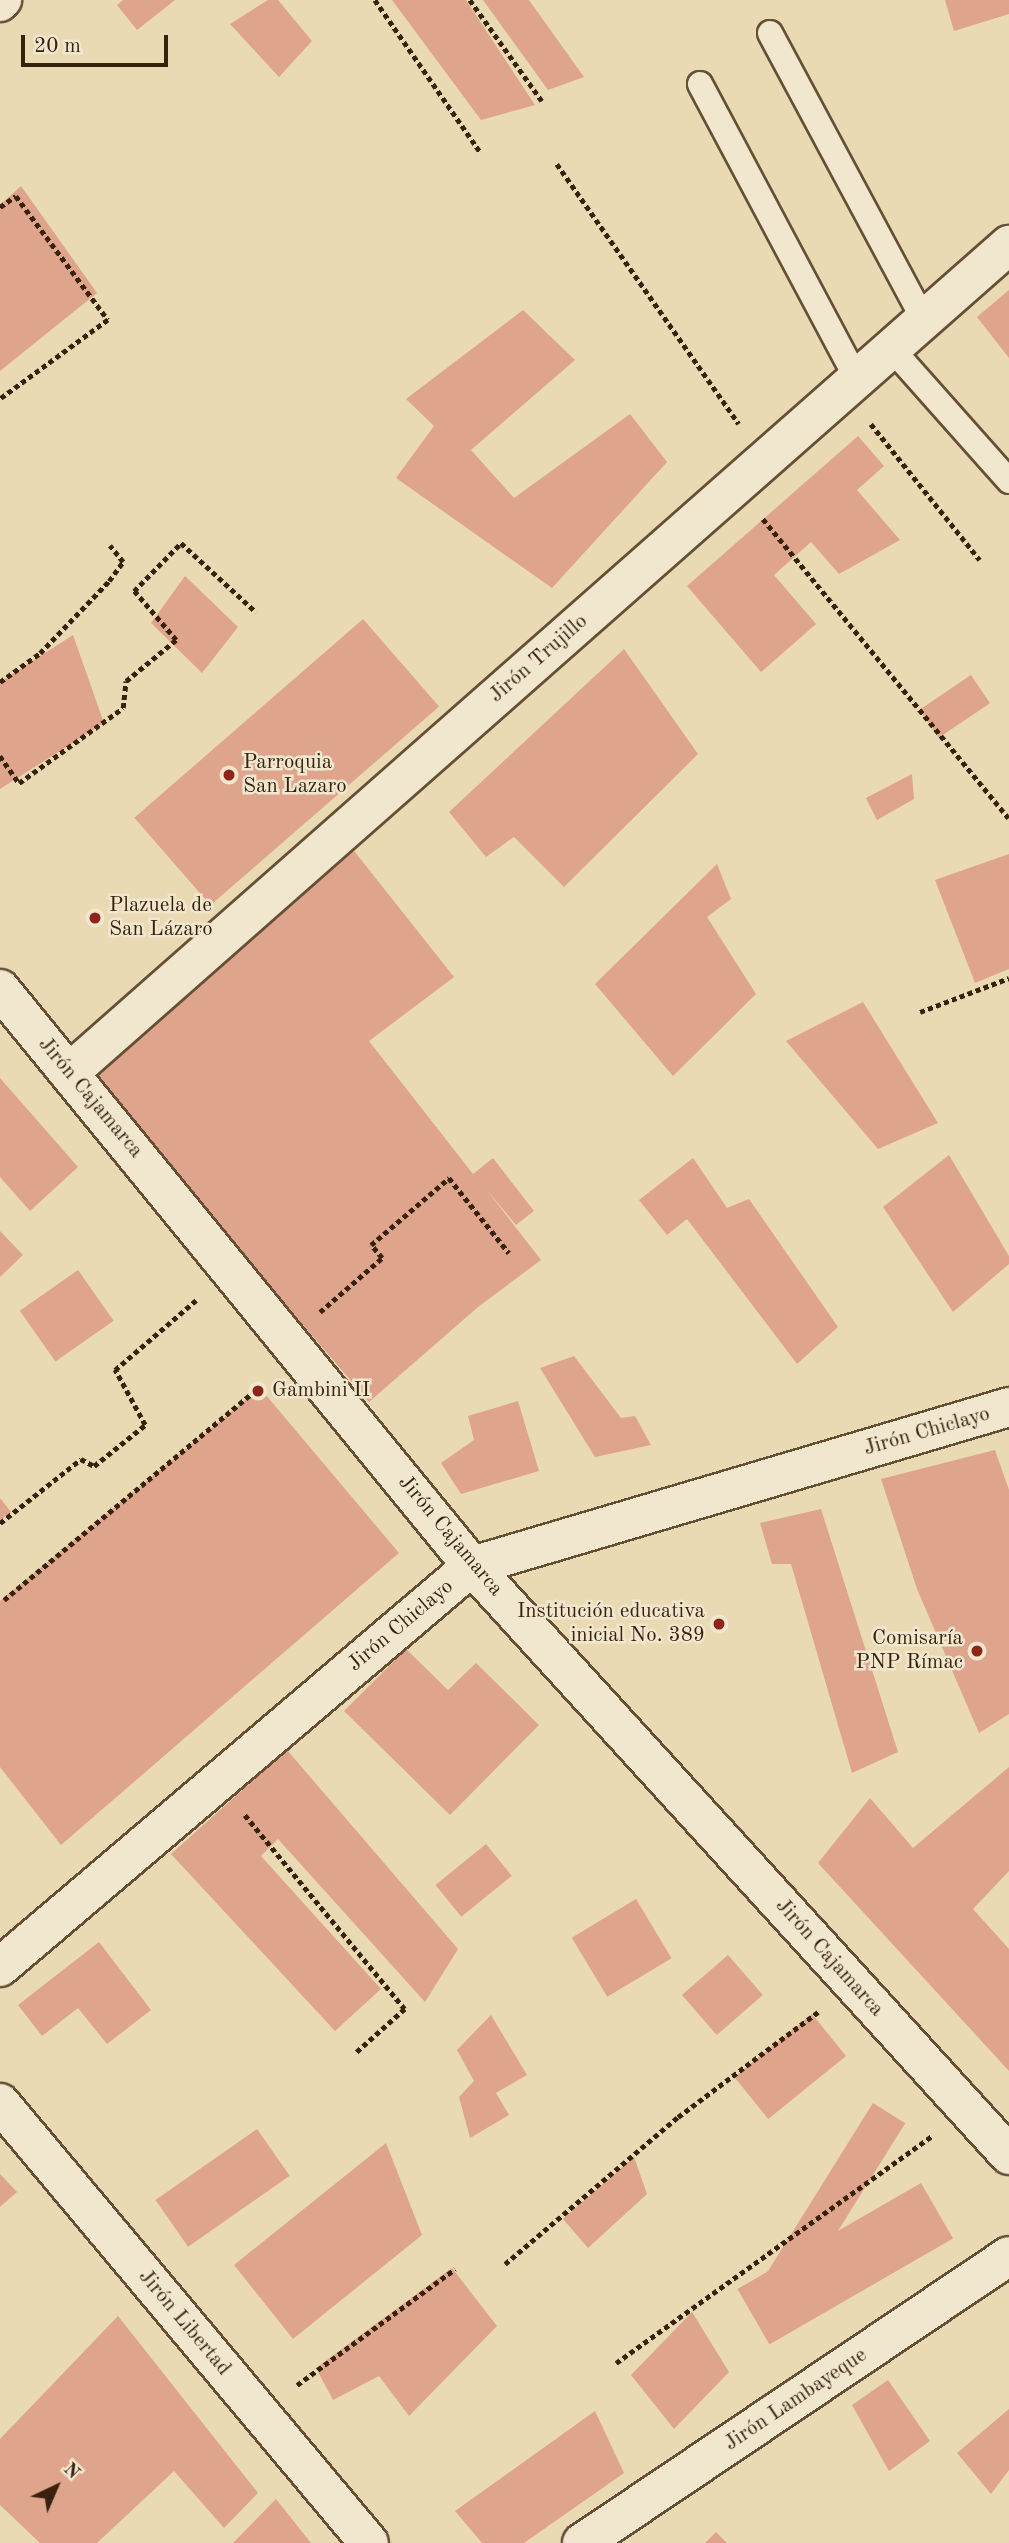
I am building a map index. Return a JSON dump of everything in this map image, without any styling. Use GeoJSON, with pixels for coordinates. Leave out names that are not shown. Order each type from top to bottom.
{"type":"FeatureCollection","features":[{"type":"Feature","properties":{"kind":"street","name":"Jirón Trujillo"},"geometry":{"type":"LineString","coordinates":[[69,1073],[1009,245]]}},
{"type":"Feature","properties":{"kind":"street","name":"Jirón Cajamarca"},"geometry":{"type":"LineString","coordinates":[[0,989],[472,1566],[1009,2155]]}},
{"type":"Feature","properties":{"kind":"street","name":"Jirón Chiclayo"},"geometry":{"type":"LineString","coordinates":[[0,1967],[472,1566],[1009,1408]]}},
{"type":"Feature","properties":{"kind":"street","name":"Jirón Libertad"},"geometry":{"type":"LineString","coordinates":[[0,2103],[369,2543]]}},
{"type":"Feature","properties":{"kind":"street","name":"Jirón Lambayeque"},"geometry":{"type":"LineString","coordinates":[[582,2543],[1009,2256]]}},
{"type":"Feature","properties":{"kind":"lane"},"geometry":{"type":"LineString","coordinates":[[770,33],[925,320]]}},
{"type":"Feature","properties":{"kind":"lane"},"geometry":{"type":"LineString","coordinates":[[700,83],[850,385]]}},
{"type":"Feature","properties":{"kind":"lane"},"geometry":{"type":"LineString","coordinates":[[891,348],[1009,481]]}},
{"type":"Feature","properties":{"kind":"path"},"geometry":{"type":"LineString","coordinates":[[375,0],[481,153]]}},
{"type":"Feature","properties":{"kind":"path"},"geometry":{"type":"LineString","coordinates":[[470,0],[542,101]]}},
{"type":"Feature","properties":{"kind":"path"},"geometry":{"type":"LineString","coordinates":[[556,164],[765,460]]}},
{"type":"Feature","properties":{"kind":"path"},"geometry":{"type":"LineString","coordinates":[[0,207],[16,195],[108,320],[0,399]]}},
{"type":"Feature","properties":{"kind":"path"},"geometry":{"type":"LineString","coordinates":[[850,385],[980,561]]}},
{"type":"Feature","properties":{"kind":"path"},"geometry":{"type":"LineString","coordinates":[[735,486],[1009,818]]}},
{"type":"Feature","properties":{"kind":"path"},"geometry":{"type":"LineString","coordinates":[[0,756],[19,783],[123,708],[126,681],[176,640],[134,590],[181,543],[256,612]]}},
{"type":"Feature","properties":{"kind":"path"},"geometry":{"type":"LineString","coordinates":[[0,682],[40,653],[109,582],[123,562],[110,546]]}},
{"type":"Feature","properties":{"kind":"path"},"geometry":{"type":"LineString","coordinates":[[920,1012],[1009,978]]}},
{"type":"Feature","properties":{"kind":"path"},"geometry":{"type":"LineString","coordinates":[[4,1600],[293,1347],[382,1258],[371,1245],[449,1178],[509,1253]]}},
{"type":"Feature","properties":{"kind":"path"},"geometry":{"type":"LineString","coordinates":[[0,1523],[81,1459],[94,1465],[145,1425],[115,1370],[230,1270]]}},
{"type":"Feature","properties":{"kind":"path"},"geometry":{"type":"LineString","coordinates":[[218,1782],[405,2010],[356,2053]]}},
{"type":"Feature","properties":{"kind":"path"},"geometry":{"type":"LineString","coordinates":[[505,2264],[678,2117],[854,1986]]}},
{"type":"Feature","properties":{"kind":"path"},"geometry":{"type":"LineString","coordinates":[[616,2363],[968,2110]]}},
{"type":"Feature","properties":{"kind":"path"},"geometry":{"type":"LineString","coordinates":[[259,2413],[455,2269]]}},
{"type":"Feature","properties":{"kind":"building"},"geometry":{"type":"Polygon","coordinates":[[[123,0],[175,0],[137,30],[117,5],[123,0]]]}},
{"type":"Feature","properties":{"kind":"building"},"geometry":{"type":"Polygon","coordinates":[[[268,0],[278,0],[312,41],[279,77],[230,24],[268,0]]]}},
{"type":"Feature","properties":{"kind":"building"},"geometry":{"type":"Polygon","coordinates":[[[392,0],[466,0],[535,105],[481,120],[392,0]]]}},
{"type":"Feature","properties":{"kind":"building"},"geometry":{"type":"Polygon","coordinates":[[[483,0],[529,0],[584,77],[548,90],[483,0]]]}},
{"type":"Feature","properties":{"kind":"building"},"geometry":{"type":"Polygon","coordinates":[[[945,0],[1009,0],[1009,14],[954,31],[945,0]]]}},
{"type":"Feature","properties":{"kind":"building"},"geometry":{"type":"Polygon","coordinates":[[[21,186],[97,293],[0,371],[0,205],[21,186]]]}},
{"type":"Feature","properties":{"kind":"building"},"geometry":{"type":"Polygon","coordinates":[[[1009,290],[1009,358],[977,317],[1009,290]]]}},
{"type":"Feature","properties":{"kind":"building"},"geometry":{"type":"Polygon","coordinates":[[[523,310],[575,360],[471,450],[514,498],[630,414],[667,462],[552,588],[396,478],[434,426],[406,399],[523,310]]]}},
{"type":"Feature","properties":{"kind":"building"},"geometry":{"type":"Polygon","coordinates":[[[858,436],[884,466],[857,490],[900,540],[839,574],[811,542],[774,575],[816,624],[761,672],[687,586],[858,436]]]}},
{"type":"Feature","properties":{"kind":"building"},"geometry":{"type":"Polygon","coordinates":[[[185,576],[238,627],[202,673],[151,623],[185,576]]]}},
{"type":"Feature","properties":{"kind":"building"},"geometry":{"type":"Polygon","coordinates":[[[363,619],[439,707],[210,905],[134,818],[363,619]]]}},
{"type":"Feature","properties":{"kind":"building"},"geometry":{"type":"Polygon","coordinates":[[[73,635],[104,723],[0,789],[0,682],[73,635]]]}},
{"type":"Feature","properties":{"kind":"building"},"geometry":{"type":"Polygon","coordinates":[[[624,649],[698,754],[564,887],[514,837],[486,857],[449,812],[624,649]]]}},
{"type":"Feature","properties":{"kind":"building"},"geometry":{"type":"Polygon","coordinates":[[[971,675],[990,703],[939,738],[920,710],[971,675]]]}},
{"type":"Feature","properties":{"kind":"building"},"geometry":{"type":"Polygon","coordinates":[[[912,774],[914,799],[877,820],[866,798],[912,774]]]}},
{"type":"Feature","properties":{"kind":"building"},"geometry":{"type":"Polygon","coordinates":[[[351,847],[454,977],[369,1041],[473,1174],[493,1158],[534,1211],[516,1225],[486,1189],[541,1260],[478,1307],[369,1402],[90,1076],[351,847]]]}},
{"type":"Feature","properties":{"kind":"building"},"geometry":{"type":"Polygon","coordinates":[[[1009,854],[1009,969],[975,983],[935,880],[1009,854]]]}},
{"type":"Feature","properties":{"kind":"building"},"geometry":{"type":"Polygon","coordinates":[[[717,864],[731,899],[707,917],[756,994],[673,1076],[595,984],[717,864]]]}},
{"type":"Feature","properties":{"kind":"building"},"geometry":{"type":"Polygon","coordinates":[[[863,1002],[938,1123],[878,1149],[786,1041],[863,1002]]]}},
{"type":"Feature","properties":{"kind":"building"},"geometry":{"type":"Polygon","coordinates":[[[0,1078],[78,1167],[30,1211],[0,1177],[0,1078]]]}},
{"type":"Feature","properties":{"kind":"building"},"geometry":{"type":"Polygon","coordinates":[[[949,1155],[1009,1256],[1009,1264],[953,1312],[883,1207],[949,1155]]]}},
{"type":"Feature","properties":{"kind":"building"},"geometry":{"type":"Polygon","coordinates":[[[693,1158],[727,1208],[749,1199],[838,1327],[797,1364],[687,1219],[667,1235],[639,1200],[693,1158]]]}},
{"type":"Feature","properties":{"kind":"building"},"geometry":{"type":"Polygon","coordinates":[[[0,1231],[23,1255],[0,1277],[0,1231]]]}},
{"type":"Feature","properties":{"kind":"building"},"geometry":{"type":"Polygon","coordinates":[[[78,1270],[114,1321],[55,1362],[20,1311],[78,1270]]]}},
{"type":"Feature","properties":{"kind":"building"},"geometry":{"type":"Polygon","coordinates":[[[574,1356],[621,1418],[635,1416],[651,1445],[595,1457],[540,1368],[574,1356]]]}},
{"type":"Feature","properties":{"kind":"building"},"geometry":{"type":"Polygon","coordinates":[[[260,1388],[399,1553],[61,1845],[0,1767],[0,1601],[260,1388]]]}},
{"type":"Feature","properties":{"kind":"building"},"geometry":{"type":"Polygon","coordinates":[[[518,1401],[539,1471],[461,1494],[441,1463],[474,1440],[468,1416],[518,1401]]]}},
{"type":"Feature","properties":{"kind":"building","name":"Comisaría PNP Rímac"},"geometry":{"type":"Polygon","coordinates":[[[995,1450],[1009,1490],[1009,1714],[979,1733],[917,1589],[881,1479],[995,1450]]]}},
{"type":"Feature","properties":{"kind":"building"},"geometry":{"type":"Polygon","coordinates":[[[0,1498],[11,1512],[0,1520],[0,1498]]]}},
{"type":"Feature","properties":{"kind":"building"},"geometry":{"type":"Polygon","coordinates":[[[821,1509],[898,1752],[852,1773],[791,1564],[772,1564],[760,1523],[821,1509]]]}},
{"type":"Feature","properties":{"kind":"building"},"geometry":{"type":"Polygon","coordinates":[[[406,1649],[448,1690],[476,1663],[539,1725],[450,1815],[344,1711],[406,1649]]]}},
{"type":"Feature","properties":{"kind":"building"},"geometry":{"type":"Polygon","coordinates":[[[287,1750],[458,1949],[425,2002],[278,1839],[261,1856],[381,1989],[335,2031],[171,1854],[287,1750]]]}},
{"type":"Feature","properties":{"kind":"building"},"geometry":{"type":"Polygon","coordinates":[[[1009,1767],[1009,1871],[973,1909],[1009,1949],[1009,2071],[818,1863],[870,1798],[913,1848],[1009,1767]]]}},
{"type":"Feature","properties":{"kind":"building"},"geometry":{"type":"Polygon","coordinates":[[[486,1844],[512,1876],[461,1917],[435,1885],[486,1844]]]}},
{"type":"Feature","properties":{"kind":"building"},"geometry":{"type":"Polygon","coordinates":[[[636,1899],[672,1958],[607,1997],[572,1938],[636,1899]]]}},
{"type":"Feature","properties":{"kind":"building"},"geometry":{"type":"Polygon","coordinates":[[[99,1942],[151,2010],[107,2044],[78,2008],[42,2036],[18,2005],[99,1942]]]}},
{"type":"Feature","properties":{"kind":"building"},"geometry":{"type":"Polygon","coordinates":[[[728,1955],[763,1995],[717,2035],[682,1995],[728,1955]]]}},
{"type":"Feature","properties":{"kind":"building"},"geometry":{"type":"Polygon","coordinates":[[[812,2014],[846,2056],[768,2119],[734,2077],[812,2014]]]}},
{"type":"Feature","properties":{"kind":"building"},"geometry":{"type":"Polygon","coordinates":[[[491,2015],[527,2075],[496,2093],[509,2115],[470,2138],[459,2097],[474,2081],[457,2050],[491,2015]]]}},
{"type":"Feature","properties":{"kind":"building"},"geometry":{"type":"Polygon","coordinates":[[[873,2103],[905,2123],[779,2325],[747,2305],[873,2103]]]}},
{"type":"Feature","properties":{"kind":"building"},"geometry":{"type":"Polygon","coordinates":[[[257,2129],[290,2176],[188,2247],[155,2200],[257,2129]]]}},
{"type":"Feature","properties":{"kind":"building"},"geometry":{"type":"Polygon","coordinates":[[[386,2143],[422,2235],[293,2339],[234,2265],[386,2143]]]}},
{"type":"Feature","properties":{"kind":"building"},"geometry":{"type":"Polygon","coordinates":[[[634,2157],[647,2194],[588,2248],[563,2219],[634,2157]]]}},
{"type":"Feature","properties":{"kind":"building"},"geometry":{"type":"Polygon","coordinates":[[[0,2174],[17,2192],[0,2207],[0,2174]]]}},
{"type":"Feature","properties":{"kind":"building"},"geometry":{"type":"Polygon","coordinates":[[[921,2183],[953,2238],[769,2344],[737,2289],[921,2183]]]}},
{"type":"Feature","properties":{"kind":"building"},"geometry":{"type":"Polygon","coordinates":[[[452,2268],[497,2326],[409,2416],[379,2376],[333,2400],[316,2368],[452,2268]]]}},
{"type":"Feature","properties":{"kind":"building"},"geometry":{"type":"Polygon","coordinates":[[[692,2312],[729,2372],[674,2429],[631,2375],[692,2312]]]}},
{"type":"Feature","properties":{"kind":"building"},"geometry":{"type":"Polygon","coordinates":[[[118,2316],[258,2493],[224,2528],[174,2471],[97,2543],[40,2543],[0,2505],[0,2439],[118,2316]]]}},
{"type":"Feature","properties":{"kind":"building"},"geometry":{"type":"Polygon","coordinates":[[[888,2380],[930,2441],[889,2471],[852,2405],[888,2380]]]}},
{"type":"Feature","properties":{"kind":"building"},"geometry":{"type":"Polygon","coordinates":[[[1009,2409],[1009,2470],[991,2494],[957,2453],[1009,2409]]]}},
{"type":"Feature","properties":{"kind":"building"},"geometry":{"type":"Polygon","coordinates":[[[595,2411],[624,2473],[524,2543],[482,2543],[455,2511],[595,2411]]]}},
{"type":"Feature","properties":{"kind":"building"},"geometry":{"type":"Polygon","coordinates":[[[276,2499],[311,2543],[233,2543],[276,2499]]]}},
{"type":"Feature","properties":{"kind":"building"},"geometry":{"type":"Polygon","coordinates":[[[716,2532],[727,2543],[705,2543],[716,2532]]]}},
{"type":"Feature","properties":{"kind":"place","name":"Parroquia San Lazaro"},"geometry":{"type":"Point","coordinates":[229,775]}},
{"type":"Feature","properties":{"kind":"place","name":"Plazuela de San Lázaro"},"geometry":{"type":"Point","coordinates":[95,918]}},
{"type":"Feature","properties":{"kind":"place","name":"Gambini II"},"geometry":{"type":"Point","coordinates":[258,1391]}},
{"type":"Feature","properties":{"kind":"place","name":"Institución educativa inicial No. 389"},"geometry":{"type":"Point","coordinates":[719,1624]}},
{"type":"Feature","properties":{"kind":"place","name":"Comisaría PNP Rímac"},"geometry":{"type":"Point","coordinates":[977,1651]}}]}
